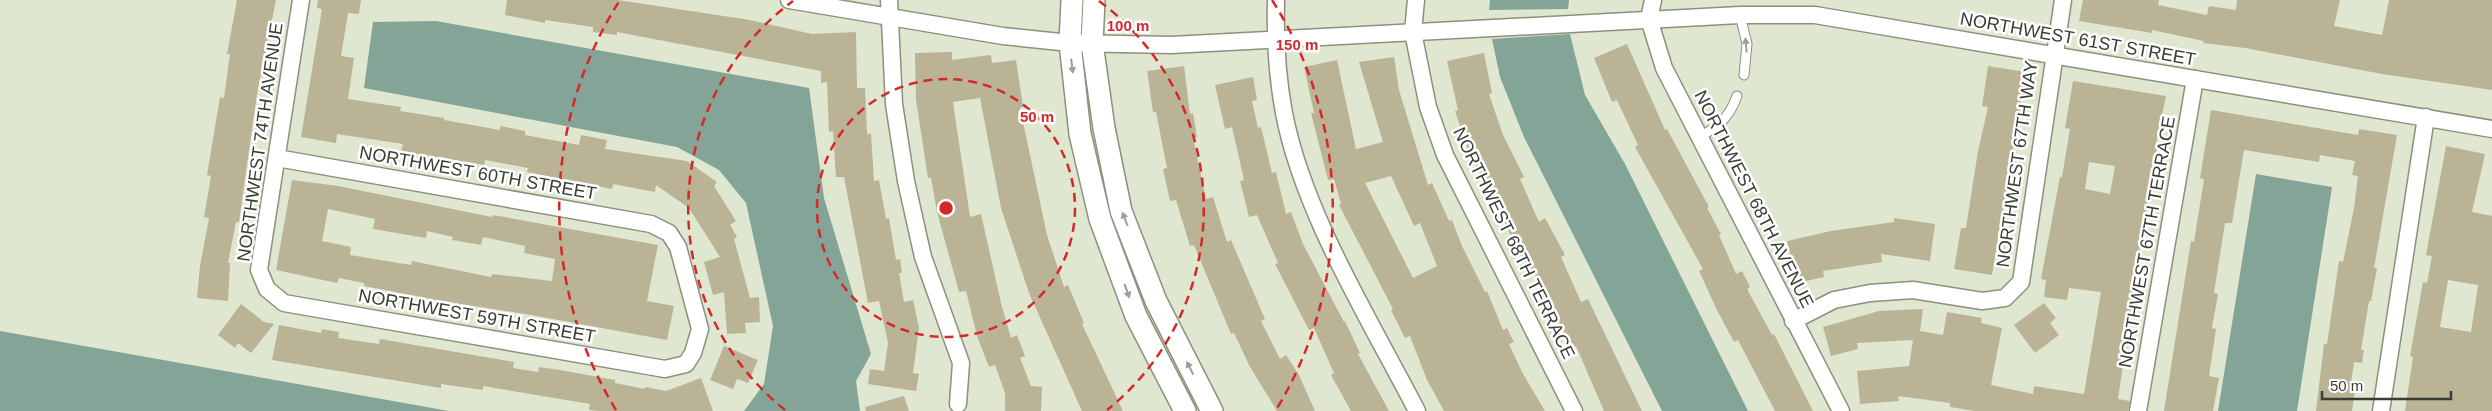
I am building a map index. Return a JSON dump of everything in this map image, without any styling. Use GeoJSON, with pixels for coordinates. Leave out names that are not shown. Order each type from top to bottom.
{"type":"FeatureCollection","features":[{"type":"Feature","properties":{"kind":"street","name":"NORTHWEST 74TH AVENUE"},"geometry":{"type":"LineString","coordinates":[[267,289],[259,270],[301,0]]}},
{"type":"Feature","properties":{"kind":"street","name":"NORTHWEST 61ST STREET"},"geometry":{"type":"LineString","coordinates":[[788,0],[1003,36],[1070,43],[1171,45],[1536,27],[1649,19],[1740,15],[1815,15],[2492,129]]}},
{"type":"Feature","properties":{"kind":"street"},"geometry":{"type":"LineString","coordinates":[[889,0],[888,18],[894,104],[906,181],[924,257],[961,363],[958,404]]}},
{"type":"Feature","properties":{"kind":"street"},"geometry":{"type":"LineString","coordinates":[[1072,0],[1070,43],[1080,134],[1100,218],[1136,316],[1185,411]]}},
{"type":"Feature","properties":{"kind":"street"},"geometry":{"type":"LineString","coordinates":[[1094,0],[1092,43],[1104,128],[1122,211],[1156,301],[1212,411]]}},
{"type":"Feature","properties":{"kind":"street"},"geometry":{"type":"LineString","coordinates":[[1276,0],[1275,40],[1284,114],[1304,183],[1328,239],[1417,411]]}},
{"type":"Feature","properties":{"kind":"street","name":"NORTHWEST 68TH TERRACE"},"geometry":{"type":"LineString","coordinates":[[1416,0],[1414,32],[1428,107],[1445,155],[1574,411]]}},
{"type":"Feature","properties":{"kind":"street","name":"NORTHWEST 68TH AVENUE"},"geometry":{"type":"LineString","coordinates":[[1653,0],[1649,19],[1664,68],[1841,411]]}},
{"type":"Feature","properties":{"kind":"street","name":"NORTHWEST 67TH WAY"},"geometry":{"type":"LineString","coordinates":[[1793,321],[1834,300],[1870,293],[1912,290],[1982,301],[2005,298],[2020,282],[2063,0]]}},
{"type":"Feature","properties":{"kind":"street","name":"NORTHWEST 67TH TERRACE"},"geometry":{"type":"LineString","coordinates":[[2138,411],[2195,79]]}},
{"type":"Feature","properties":{"kind":"street"},"geometry":{"type":"LineString","coordinates":[[2381,411],[2426,117]]}},
{"type":"Feature","properties":{"kind":"street","name":"NORTHWEST 60TH STREET"},"geometry":{"type":"LineString","coordinates":[[277,158],[651,224],[670,233],[678,247],[700,329],[693,353],[686,364]]}},
{"type":"Feature","properties":{"kind":"street","name":"NORTHWEST 59TH STREET"},"geometry":{"type":"LineString","coordinates":[[267,289],[284,303],[665,369],[686,364]]}},
{"type":"Feature","properties":{"kind":"lane"},"geometry":{"type":"LineString","coordinates":[[1740,15],[1747,44],[1744,75]]}},
{"type":"Feature","properties":{"kind":"lane"},"geometry":{"type":"LineString","coordinates":[[1699,137],[1722,123],[1731,112],[1737,96]]}},
{"type":"Feature","properties":{"kind":"shaded area"},"geometry":{"type":"Polygon","coordinates":[[[1490,0],[1569,0],[1568,9],[1489,10],[1490,0]]]}},
{"type":"Feature","properties":{"kind":"shaded area"},"geometry":{"type":"Polygon","coordinates":[[[436,21],[809,88],[824,198],[871,354],[856,381],[860,411],[744,411],[764,384],[773,326],[746,203],[719,170],[677,147],[364,88],[373,22],[436,21]]]}},
{"type":"Feature","properties":{"kind":"shaded area"},"geometry":{"type":"Polygon","coordinates":[[[1570,34],[1585,95],[1625,164],[1748,411],[1662,411],[1524,137],[1500,77],[1492,39],[1570,34]]]}},
{"type":"Feature","properties":{"kind":"shaded area"},"geometry":{"type":"Polygon","coordinates":[[[2256,174],[2332,187],[2297,411],[2218,411],[2256,174]]]}},
{"type":"Feature","properties":{"kind":"shaded area"},"geometry":{"type":"Polygon","coordinates":[[[0,331],[449,411],[0,411],[0,331]]]}},
{"type":"Feature","properties":{"kind":"building"},"geometry":{"type":"Polygon","coordinates":[[[237,0],[276,0],[257,94],[239,222],[236,222],[228,263],[230,263],[228,301],[197,298],[200,266],[209,218],[204,217],[211,176],[207,175],[220,97],[224,98],[230,54],[227,54],[237,0]]]}},
{"type":"Feature","properties":{"kind":"building"},"geometry":{"type":"Polygon","coordinates":[[[318,0],[361,0],[359,14],[348,13],[341,56],[354,58],[348,99],[401,107],[400,111],[500,130],[500,126],[525,131],[525,135],[579,145],[581,135],[607,140],[605,149],[687,161],[717,182],[714,186],[736,221],[730,225],[737,237],[734,239],[750,298],[759,297],[760,322],[745,323],[746,333],[727,334],[724,292],[713,295],[704,262],[720,257],[689,208],[656,185],[655,192],[613,184],[612,189],[527,172],[528,168],[485,160],[484,165],[401,151],[403,144],[337,134],[336,143],[301,137],[322,9],[317,8],[318,0]]]}},
{"type":"Feature","properties":{"kind":"building"},"geometry":{"type":"Polygon","coordinates":[[[507,0],[618,0],[750,20],[812,34],[856,32],[857,88],[865,88],[867,134],[871,134],[874,181],[879,180],[886,219],[889,218],[896,260],[900,259],[902,273],[899,273],[904,302],[913,300],[919,328],[913,373],[919,374],[916,391],[868,384],[870,369],[884,371],[888,343],[879,301],[868,303],[844,177],[836,177],[833,131],[829,132],[827,82],[821,83],[821,71],[617,32],[617,35],[593,32],[593,27],[545,20],[545,23],[505,15],[507,0]]]}},
{"type":"Feature","properties":{"kind":"building"},"geometry":{"type":"Polygon","coordinates":[[[2083,0],[2159,0],[2158,5],[2207,15],[2209,6],[2236,10],[2237,0],[2340,0],[2334,26],[2382,35],[2389,0],[2492,0],[2492,90],[2382,74],[2245,48],[2203,43],[2204,41],[2152,30],[2152,33],[2079,21],[2083,0]]]}},
{"type":"Feature","properties":{"kind":"building"},"geometry":{"type":"Polygon","coordinates":[[[1627,44],[1665,130],[1667,129],[1709,207],[1707,208],[1721,234],[1719,235],[1736,274],[1742,271],[1750,287],[1747,289],[1772,335],[1774,334],[1813,411],[1775,411],[1738,340],[1734,342],[1717,310],[1699,271],[1703,269],[1635,147],[1638,145],[1617,100],[1612,102],[1594,58],[1627,44]]]}},
{"type":"Feature","properties":{"kind":"building"},"geometry":{"type":"Polygon","coordinates":[[[952,52],[952,60],[991,55],[992,63],[1016,60],[1023,107],[1020,108],[1047,235],[1064,287],[1068,285],[1084,323],[1082,324],[1123,411],[1082,411],[1029,293],[1001,208],[980,98],[953,102],[970,217],[981,214],[1011,338],[1017,335],[1025,356],[1020,358],[1031,386],[1042,387],[1041,411],[1005,411],[1005,393],[995,365],[989,367],[977,336],[966,291],[959,292],[937,212],[931,178],[928,178],[916,100],[915,53],[952,52]]]}},
{"type":"Feature","properties":{"kind":"building"},"geometry":{"type":"Polygon","coordinates":[[[1484,53],[1492,93],[1489,94],[1503,135],[1524,177],[1520,179],[1539,222],[1545,218],[1565,255],[1561,257],[1581,302],[1588,299],[1642,411],[1604,411],[1576,346],[1572,348],[1553,309],[1550,310],[1534,272],[1531,273],[1510,234],[1468,149],[1455,111],[1458,110],[1447,61],[1484,53]]]}},
{"type":"Feature","properties":{"kind":"building"},"geometry":{"type":"Polygon","coordinates":[[[1394,57],[1399,90],[1428,185],[1432,183],[1449,221],[1452,220],[1462,246],[1485,292],[1487,291],[1503,330],[1507,328],[1514,342],[1509,344],[1522,372],[1545,411],[1444,411],[1427,380],[1410,336],[1405,338],[1391,310],[1393,309],[1339,205],[1341,204],[1334,179],[1328,180],[1311,113],[1314,113],[1304,67],[1337,60],[1356,149],[1383,142],[1359,62],[1394,57]],[[1391,176],[1365,183],[1413,278],[1437,266],[1420,223],[1414,226],[1391,176]]]}},
{"type":"Feature","properties":{"kind":"building"},"geometry":{"type":"Polygon","coordinates":[[[1184,66],[1190,114],[1193,113],[1197,137],[1193,138],[1206,199],[1213,197],[1227,242],[1231,240],[1265,319],[1261,321],[1280,359],[1286,355],[1299,375],[1315,411],[1277,411],[1250,367],[1234,333],[1231,334],[1194,245],[1190,246],[1176,200],[1170,201],[1163,169],[1167,168],[1156,112],[1153,112],[1147,71],[1184,66]]]}},
{"type":"Feature","properties":{"kind":"building"},"geometry":{"type":"Polygon","coordinates":[[[1988,66],[2026,72],[1992,275],[1954,269],[1961,228],[1966,228],[1978,151],[1988,107],[1982,106],[1988,66]]]}},
{"type":"Feature","properties":{"kind":"building"},"geometry":{"type":"Polygon","coordinates":[[[1253,77],[1257,100],[1252,101],[1258,128],[1261,127],[1272,173],[1276,172],[1286,214],[1291,212],[1303,244],[1345,321],[1360,353],[1358,354],[1389,411],[1351,411],[1331,375],[1334,373],[1314,328],[1309,330],[1275,264],[1278,263],[1257,215],[1249,217],[1240,181],[1244,180],[1232,127],[1225,129],[1215,85],[1253,77]]]}},
{"type":"Feature","properties":{"kind":"building"},"geometry":{"type":"Polygon","coordinates":[[[2073,81],[2166,96],[2156,143],[2158,143],[2143,226],[2118,399],[2130,401],[2128,411],[1975,411],[1950,407],[1950,403],[1898,396],[1899,401],[1860,404],[1857,371],[1909,366],[1913,340],[1857,343],[1858,349],[1831,356],[1823,327],[1879,311],[1923,309],[1920,331],[1943,335],[1947,312],[1982,318],[1981,323],[2002,328],[1991,385],[2033,394],[2034,386],[2084,394],[2101,292],[2069,288],[2067,300],[2044,297],[2046,280],[2041,279],[2070,129],[2065,128],[2073,81]],[[2089,162],[2085,189],[2110,194],[2115,166],[2089,162]]]}},
{"type":"Feature","properties":{"kind":"building"},"geometry":{"type":"Polygon","coordinates":[[[2211,110],[2358,135],[2359,129],[2397,135],[2374,268],[2377,268],[2371,301],[2369,301],[2361,350],[2364,350],[2362,363],[2354,362],[2350,391],[2355,391],[2352,411],[2316,411],[2324,344],[2327,344],[2339,261],[2343,262],[2354,208],[2358,176],[2352,175],[2355,161],[2320,155],[2319,162],[2244,150],[2232,223],[2225,223],[2214,293],[2218,294],[2212,328],[2216,329],[2209,376],[2219,378],[2213,411],[2164,411],[2191,241],[2194,242],[2204,179],[2200,178],[2211,110]]]}},
{"type":"Feature","properties":{"kind":"building"},"geometry":{"type":"Polygon","coordinates":[[[2446,146],[2485,154],[2472,212],[2492,216],[2492,411],[2405,411],[2413,357],[2410,356],[2423,282],[2427,283],[2432,256],[2426,255],[2446,146]],[[2448,280],[2440,327],[2471,332],[2478,285],[2448,280]]]}},
{"type":"Feature","properties":{"kind":"building"},"geometry":{"type":"Polygon","coordinates":[[[292,180],[338,186],[492,217],[493,215],[658,245],[647,301],[674,306],[667,340],[436,300],[364,286],[364,283],[339,278],[337,283],[276,270],[292,180]],[[328,209],[322,241],[351,247],[350,255],[411,265],[412,261],[491,277],[492,274],[552,281],[555,259],[524,253],[525,246],[483,237],[481,245],[452,240],[453,237],[427,231],[426,238],[373,229],[375,219],[328,209]]]}},
{"type":"Feature","properties":{"kind":"building"},"geometry":{"type":"Polygon","coordinates":[[[1894,218],[1935,224],[1930,261],[1881,254],[1882,262],[1823,271],[1824,277],[1797,283],[1787,241],[1831,231],[1894,222],[1894,218]]]}},
{"type":"Feature","properties":{"kind":"building"},"geometry":{"type":"Polygon","coordinates":[[[2044,303],[2056,318],[2050,323],[2059,335],[2035,353],[2014,325],[2044,303]]]}},
{"type":"Feature","properties":{"kind":"building"},"geometry":{"type":"Polygon","coordinates":[[[241,304],[264,322],[274,324],[251,353],[238,343],[235,348],[218,335],[241,304]]]}},
{"type":"Feature","properties":{"kind":"building"},"geometry":{"type":"Polygon","coordinates":[[[279,325],[321,333],[322,329],[339,332],[338,338],[379,344],[380,339],[514,362],[513,368],[538,372],[539,367],[560,370],[615,380],[615,383],[645,389],[645,387],[666,391],[701,378],[713,411],[589,410],[590,404],[483,386],[483,390],[441,384],[441,388],[272,360],[279,325]]]}},
{"type":"Feature","properties":{"kind":"building"},"geometry":{"type":"Polygon","coordinates":[[[724,346],[758,360],[748,383],[737,379],[733,389],[710,380],[724,346]]]}},
{"type":"Feature","properties":{"kind":"building"},"geometry":{"type":"Polygon","coordinates":[[[904,396],[909,411],[866,411],[865,407],[904,396]]]}}]}
